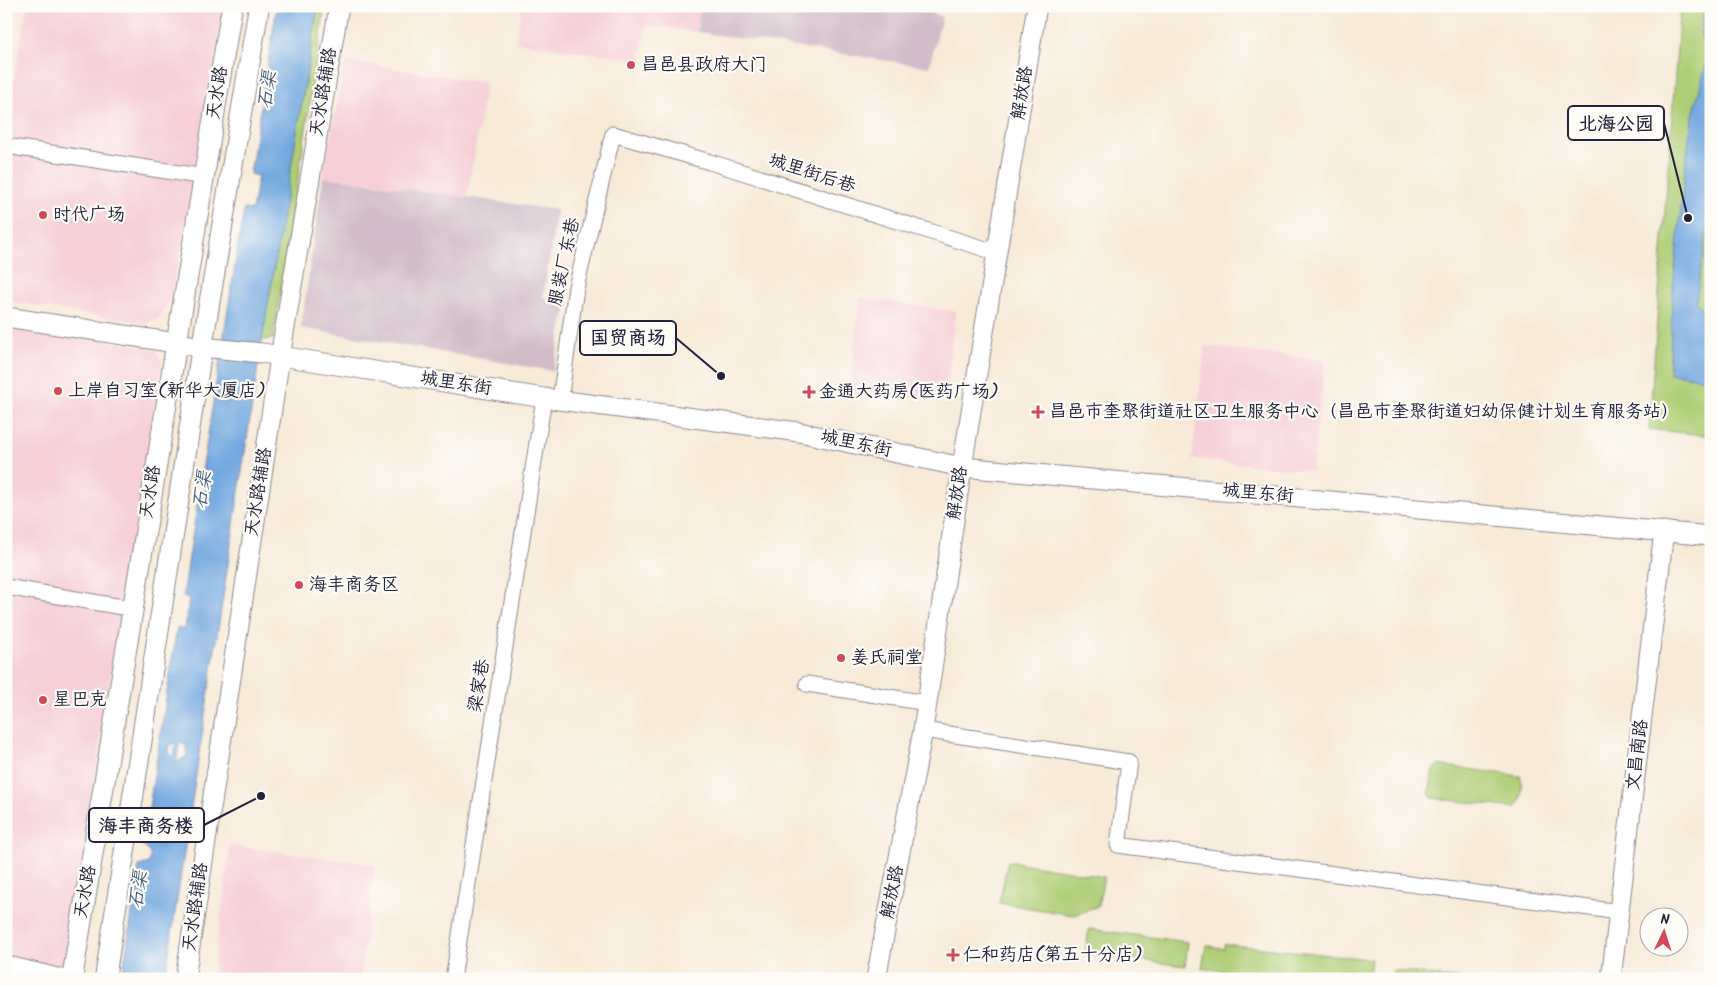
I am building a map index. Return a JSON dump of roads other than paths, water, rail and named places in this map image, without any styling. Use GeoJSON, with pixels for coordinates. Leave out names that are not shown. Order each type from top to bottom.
{"type":"FeatureCollection","features":[{"type":"Feature","properties":{"kind":"main road","name":"天水路"},"geometry":{"type":"LineString","coordinates":[[72,979],[134,608],[151,489],[205,177],[232,6]]}},
{"type":"Feature","properties":{"kind":"main road","name":"天水路"},"geometry":{"type":"LineString","coordinates":[[105,979],[210,348],[259,6]]}},
{"type":"Feature","properties":{"kind":"main road"},"geometry":{"type":"LineString","coordinates":[[6,966],[59,979]]}},
{"type":"Feature","properties":{"kind":"street","name":"天水路辅路"},"geometry":{"type":"LineString","coordinates":[[185,979],[271,355],[338,6]]}},
{"type":"Feature","properties":{"kind":"street","name":"解放路"},"geometry":{"type":"LineString","coordinates":[[876,979],[923,730],[962,467],[1037,6]]}},
{"type":"Feature","properties":{"kind":"street","name":"城里街后巷"},"geometry":{"type":"LineString","coordinates":[[613,134],[710,162],[998,253]]}},
{"type":"Feature","properties":{"kind":"street","name":"服装厂东巷"},"geometry":{"type":"LineString","coordinates":[[552,399],[576,288],[613,134]]}},
{"type":"Feature","properties":{"kind":"street"},"geometry":{"type":"LineString","coordinates":[[6,146],[205,177]]}},
{"type":"Feature","properties":{"kind":"street","name":"城里东街"},"geometry":{"type":"LineString","coordinates":[[6,317],[210,348],[271,355],[552,399],[799,432],[962,467],[1711,536]]}},
{"type":"Feature","properties":{"kind":"street","name":"梁家巷"},"geometry":{"type":"LineString","coordinates":[[453,979],[552,399]]}},
{"type":"Feature","properties":{"kind":"street","name":"文昌南路"},"geometry":{"type":"LineString","coordinates":[[1612,979],[1664,531]]}},
{"type":"Feature","properties":{"kind":"street"},"geometry":{"type":"LineString","coordinates":[[6,587],[134,608]]}},
{"type":"Feature","properties":{"kind":"street"},"geometry":{"type":"LineString","coordinates":[[807,684],[927,702]]}},
{"type":"Feature","properties":{"kind":"street"},"geometry":{"type":"LineString","coordinates":[[923,730],[1129,762],[1118,845],[1619,912]]}},
{"type":"Feature","properties":{"kind":"water"},"geometry":{"type":"Polygon","coordinates":[[[277,6],[318,6],[262,340],[165,979],[122,979],[139,866],[149,863],[150,858],[149,851],[143,846],[177,628],[185,629],[189,598],[183,596],[199,493],[207,490],[210,482],[206,473],[202,471],[244,209],[252,210],[258,176],[250,174],[277,6]],[[179,741],[170,745],[169,754],[178,762],[187,756],[187,747],[179,741]]]}},
{"type":"Feature","properties":{"kind":"water"},"geometry":{"type":"Polygon","coordinates":[[[1705,6],[1711,6],[1711,201],[1696,303],[1711,314],[1711,380],[1669,373],[1673,288],[1685,167],[1692,119],[1707,61],[1701,33],[1705,6]]]}},
{"type":"Feature","properties":{"kind":"waterway","name":"石渠"},"geometry":{"type":"LineString","coordinates":[[174,766],[179,735]]}},
{"type":"Feature","properties":{"kind":"place","name":"昌邑县政府大门"},"geometry":{"type":"Point","coordinates":[631,65]}},
{"type":"Feature","properties":{"kind":"place","name":"时代广场"},"geometry":{"type":"Point","coordinates":[43,215]}},
{"type":"Feature","properties":{"kind":"place","name":"北海公园"},"geometry":{"type":"Point","coordinates":[1688,218]}},
{"type":"Feature","properties":{"kind":"place","name":"国贸商场"},"geometry":{"type":"Point","coordinates":[721,376]}},
{"type":"Feature","properties":{"kind":"place","name":"上岸自习室(新华大厦店)"},"geometry":{"type":"Point","coordinates":[58,391]}},
{"type":"Feature","properties":{"kind":"place","name":"金通大药房(医药广场)"},"geometry":{"type":"Point","coordinates":[809,392]}},
{"type":"Feature","properties":{"kind":"place","name":"昌邑市奎聚街道社区卫生服务中心（昌邑市奎聚街道妇幼保健计划生育服务站）"},"geometry":{"type":"Point","coordinates":[1038,412]}},
{"type":"Feature","properties":{"kind":"place","name":"海丰商务区"},"geometry":{"type":"Point","coordinates":[299,585]}},
{"type":"Feature","properties":{"kind":"place","name":"姜氏祠堂"},"geometry":{"type":"Point","coordinates":[841,658]}},
{"type":"Feature","properties":{"kind":"place","name":"星巴克"},"geometry":{"type":"Point","coordinates":[43,700]}},
{"type":"Feature","properties":{"kind":"place","name":"海丰商务楼"},"geometry":{"type":"Point","coordinates":[261,796]}},
{"type":"Feature","properties":{"kind":"place","name":"仁和药店(第五十分店)"},"geometry":{"type":"Point","coordinates":[953,955]}}]}
